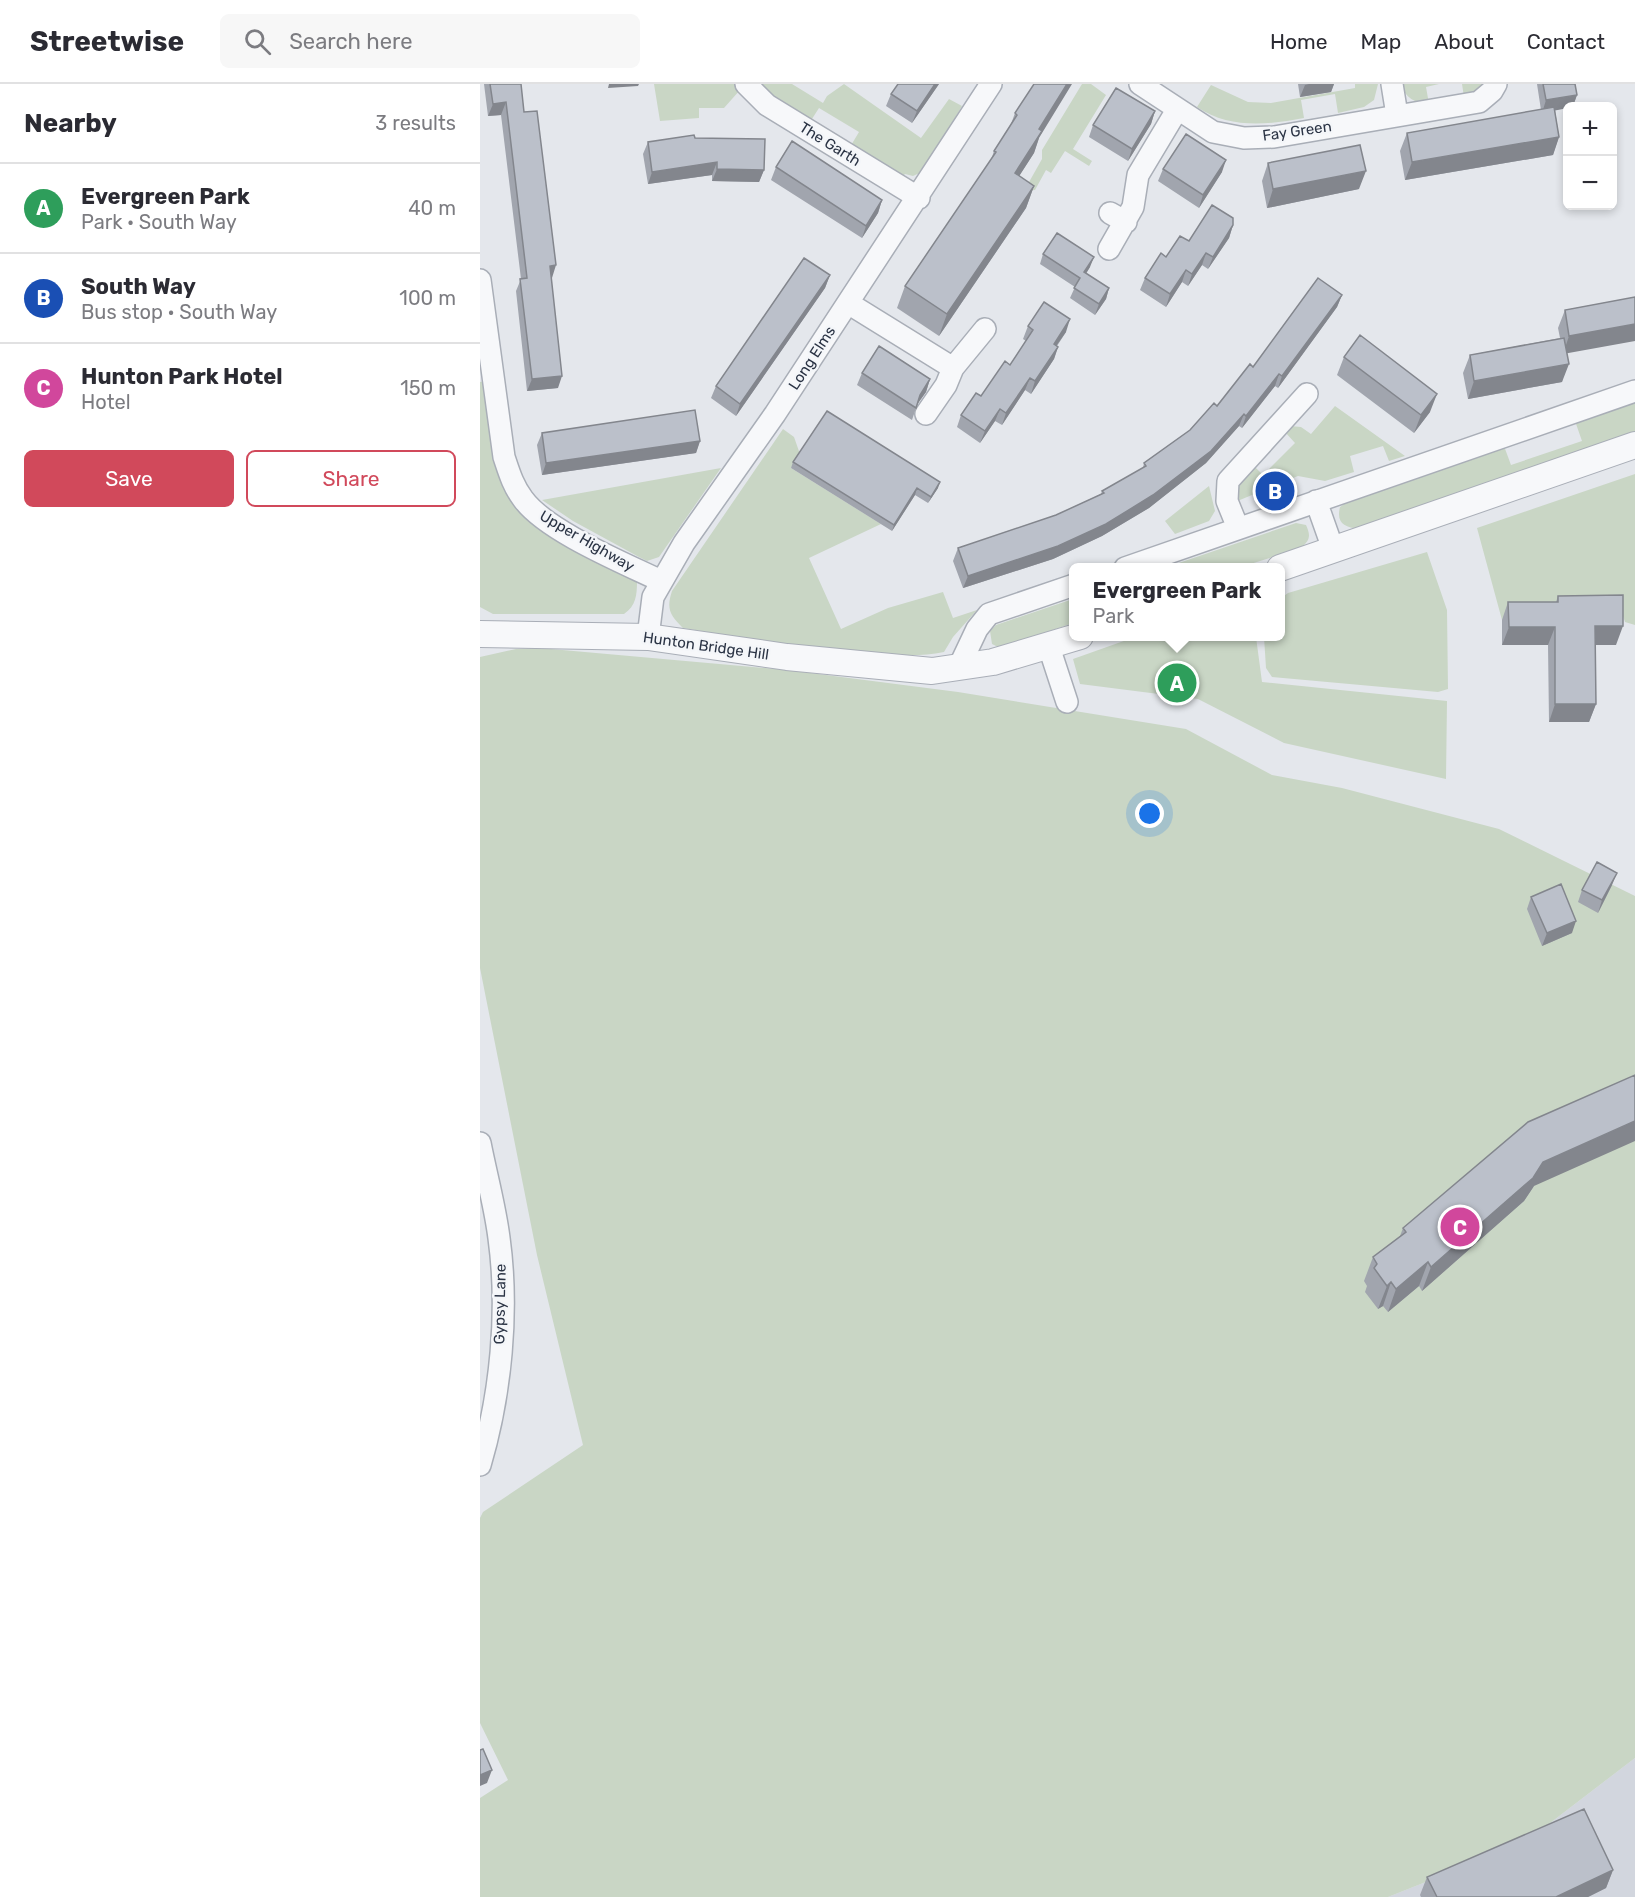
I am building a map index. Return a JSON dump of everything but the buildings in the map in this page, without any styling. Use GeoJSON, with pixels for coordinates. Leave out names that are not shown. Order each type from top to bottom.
{"type":"FeatureCollection","features":[{"type":"Feature","properties":{"kind":"street","name":"The Garth"},"geometry":{"type":"LineString","coordinates":[[746,84],[767,105],[919,198]]}},
{"type":"Feature","properties":{"kind":"street","name":"Long Elms"},"geometry":{"type":"LineString","coordinates":[[648,636],[653,597],[684,543],[775,414],[919,198],[991,84]]}},
{"type":"Feature","properties":{"kind":"street","name":"Fay Green"},"geometry":{"type":"LineString","coordinates":[[1140,84],[1213,132],[1244,138],[1274,137],[1479,102],[1492,91],[1496,84]]}},
{"type":"Feature","properties":{"kind":"street"},"geometry":{"type":"LineString","coordinates":[[1392,84],[1397,115]]}},
{"type":"Feature","properties":{"kind":"street"},"geometry":{"type":"LineString","coordinates":[[1109,249],[1118,217],[1133,207],[1138,175],[1177,110]]}},
{"type":"Feature","properties":{"kind":"street","name":"Upper Highway"},"geometry":{"type":"LineString","coordinates":[[480,280],[504,457],[512,481],[523,500],[540,517],[662,581]]}},
{"type":"Feature","properties":{"kind":"street"},"geometry":{"type":"LineString","coordinates":[[848,303],[953,368]]}},
{"type":"Feature","properties":{"kind":"street"},"geometry":{"type":"LineString","coordinates":[[926,414],[946,385],[953,368],[985,329]]}},
{"type":"Feature","properties":{"kind":"street"},"geometry":{"type":"LineString","coordinates":[[1137,563],[1635,391]]}},
{"type":"Feature","properties":{"kind":"street"},"geometry":{"type":"LineString","coordinates":[[1238,528],[1227,501],[1228,481],[1307,394]]}},
{"type":"Feature","properties":{"kind":"street"},"geometry":{"type":"LineString","coordinates":[[1285,565],[1635,445]]}},
{"type":"Feature","properties":{"kind":"street"},"geometry":{"type":"LineString","coordinates":[[1316,501],[1334,549]]}},
{"type":"Feature","properties":{"kind":"street"},"geometry":{"type":"LineString","coordinates":[[959,667],[977,629],[989,615],[1069,587]]}},
{"type":"Feature","properties":{"kind":"street","name":"Hunton Bridge Hill"},"geometry":{"type":"LineString","coordinates":[[480,633],[648,636],[787,657],[932,671],[1049,647],[1069,640]]}},
{"type":"Feature","properties":{"kind":"street"},"geometry":{"type":"LineString","coordinates":[[1049,647],[1067,702]]}},
{"type":"Feature","properties":{"kind":"street","name":"Gypsy Lane"},"geometry":{"type":"LineString","coordinates":[[480,1143],[499,1238],[502,1284],[497,1388],[490,1431],[480,1465]]}},
{"type":"Feature","properties":{"kind":"shaded area"},"geometry":{"type":"Polygon","coordinates":[[[1635,1758],[1635,1897],[1388,1897],[1524,1843],[1635,1758]]]}},
{"type":"Feature","properties":{"kind":"green space"},"geometry":{"type":"Polygon","coordinates":[[[654,84],[737,84],[740,90],[724,108],[699,108],[699,118],[660,121],[654,84]]]}},
{"type":"Feature","properties":{"kind":"green space"},"geometry":{"type":"Polygon","coordinates":[[[758,84],[792,84],[823,103],[827,96],[844,84],[921,138],[949,99],[962,106],[924,171],[913,176],[905,174],[902,177],[850,147],[859,132],[819,108],[810,122],[773,99],[758,84]]]}},
{"type":"Feature","properties":{"kind":"green space"},"geometry":{"type":"Polygon","coordinates":[[[1082,84],[1091,84],[1106,95],[1073,149],[1092,161],[1089,166],[1065,151],[1051,173],[1046,170],[1035,190],[1024,191],[1042,159],[1042,150],[1082,84]]]}},
{"type":"Feature","properties":{"kind":"green space"},"geometry":{"type":"Polygon","coordinates":[[[1355,84],[1378,84],[1374,100],[1364,107],[1338,113],[1335,94],[1301,100],[1304,118],[1263,123],[1235,122],[1209,114],[1197,107],[1211,85],[1248,102],[1271,103],[1355,88],[1355,84]]]}},
{"type":"Feature","properties":{"kind":"green space"},"geometry":{"type":"Polygon","coordinates":[[[1401,84],[1439,84],[1426,87],[1429,104],[1411,99],[1401,84]]]}},
{"type":"Feature","properties":{"kind":"green space"},"geometry":{"type":"Polygon","coordinates":[[[1462,84],[1484,84],[1473,94],[1464,97],[1462,84]]]}},
{"type":"Feature","properties":{"kind":"green space"},"geometry":{"type":"Polygon","coordinates":[[[485,381],[506,485],[637,581],[635,600],[624,614],[493,614],[480,607],[480,382],[485,381]]]}},
{"type":"Feature","properties":{"kind":"green space"},"geometry":{"type":"Polygon","coordinates":[[[1635,401],[1635,432],[1359,529],[1349,527],[1340,520],[1340,507],[1350,500],[1504,446],[1511,465],[1582,441],[1575,421],[1635,401]]]}},
{"type":"Feature","properties":{"kind":"green space"},"geometry":{"type":"Polygon","coordinates":[[[1335,406],[1405,456],[1389,461],[1383,446],[1350,456],[1354,472],[1325,481],[1298,476],[1235,502],[1236,483],[1252,464],[1263,475],[1295,443],[1285,432],[1290,426],[1301,427],[1311,434],[1335,406]]]}},
{"type":"Feature","properties":{"kind":"green space"},"geometry":{"type":"Polygon","coordinates":[[[783,429],[794,437],[800,454],[791,468],[881,524],[809,558],[841,629],[888,608],[943,592],[953,618],[977,610],[953,637],[944,652],[925,655],[894,655],[814,649],[683,628],[675,619],[669,607],[672,591],[783,429]]]}},
{"type":"Feature","properties":{"kind":"green space"},"geometry":{"type":"Polygon","coordinates":[[[721,468],[659,557],[647,561],[573,521],[542,500],[721,468]]]}},
{"type":"Feature","properties":{"kind":"green space"},"geometry":{"type":"Polygon","coordinates":[[[1635,474],[1635,625],[1625,622],[1622,613],[1552,620],[1502,620],[1477,528],[1635,474]]]}},
{"type":"Feature","properties":{"kind":"green space"},"geometry":{"type":"Polygon","coordinates":[[[1209,486],[1215,511],[1209,521],[1175,534],[1165,521],[1209,486]]]}},
{"type":"Feature","properties":{"kind":"green space"},"geometry":{"type":"Polygon","coordinates":[[[1296,523],[1306,525],[1309,532],[1308,540],[1301,548],[1254,563],[1179,563],[1296,523]]]}},
{"type":"Feature","properties":{"kind":"green space"},"geometry":{"type":"Polygon","coordinates":[[[1427,552],[1447,610],[1448,689],[1438,692],[1272,677],[1266,668],[1264,641],[1285,641],[1285,595],[1427,552]]]}},
{"type":"Feature","properties":{"kind":"green space"},"geometry":{"type":"Polygon","coordinates":[[[1069,600],[1069,624],[1000,648],[992,644],[990,631],[996,625],[1069,600]]]}},
{"type":"Feature","properties":{"kind":"green space"},"geometry":{"type":"Polygon","coordinates":[[[1124,641],[1257,641],[1262,682],[1447,701],[1446,779],[1284,743],[1198,699],[1080,684],[1073,659],[1124,641]]]}},
{"type":"Feature","properties":{"kind":"green space"},"geometry":{"type":"Polygon","coordinates":[[[540,648],[787,670],[958,692],[1186,729],[1272,775],[1342,788],[1499,829],[1635,896],[1635,1758],[1524,1843],[1388,1897],[480,1897],[480,1798],[508,1780],[480,1723],[480,1518],[483,1512],[583,1445],[537,1255],[480,968],[480,657],[516,649],[540,648]]]}},
{"type":"Feature","properties":{"kind":"place","name":"South Way"},"geometry":{"type":"Point","coordinates":[1275,491]}},
{"type":"Feature","properties":{"kind":"place","name":"Evergreen Park"},"geometry":{"type":"Point","coordinates":[1177,683]}},
{"type":"Feature","properties":{"kind":"place","name":"Hunton Park Hotel"},"geometry":{"type":"Point","coordinates":[1460,1227]}}]}
